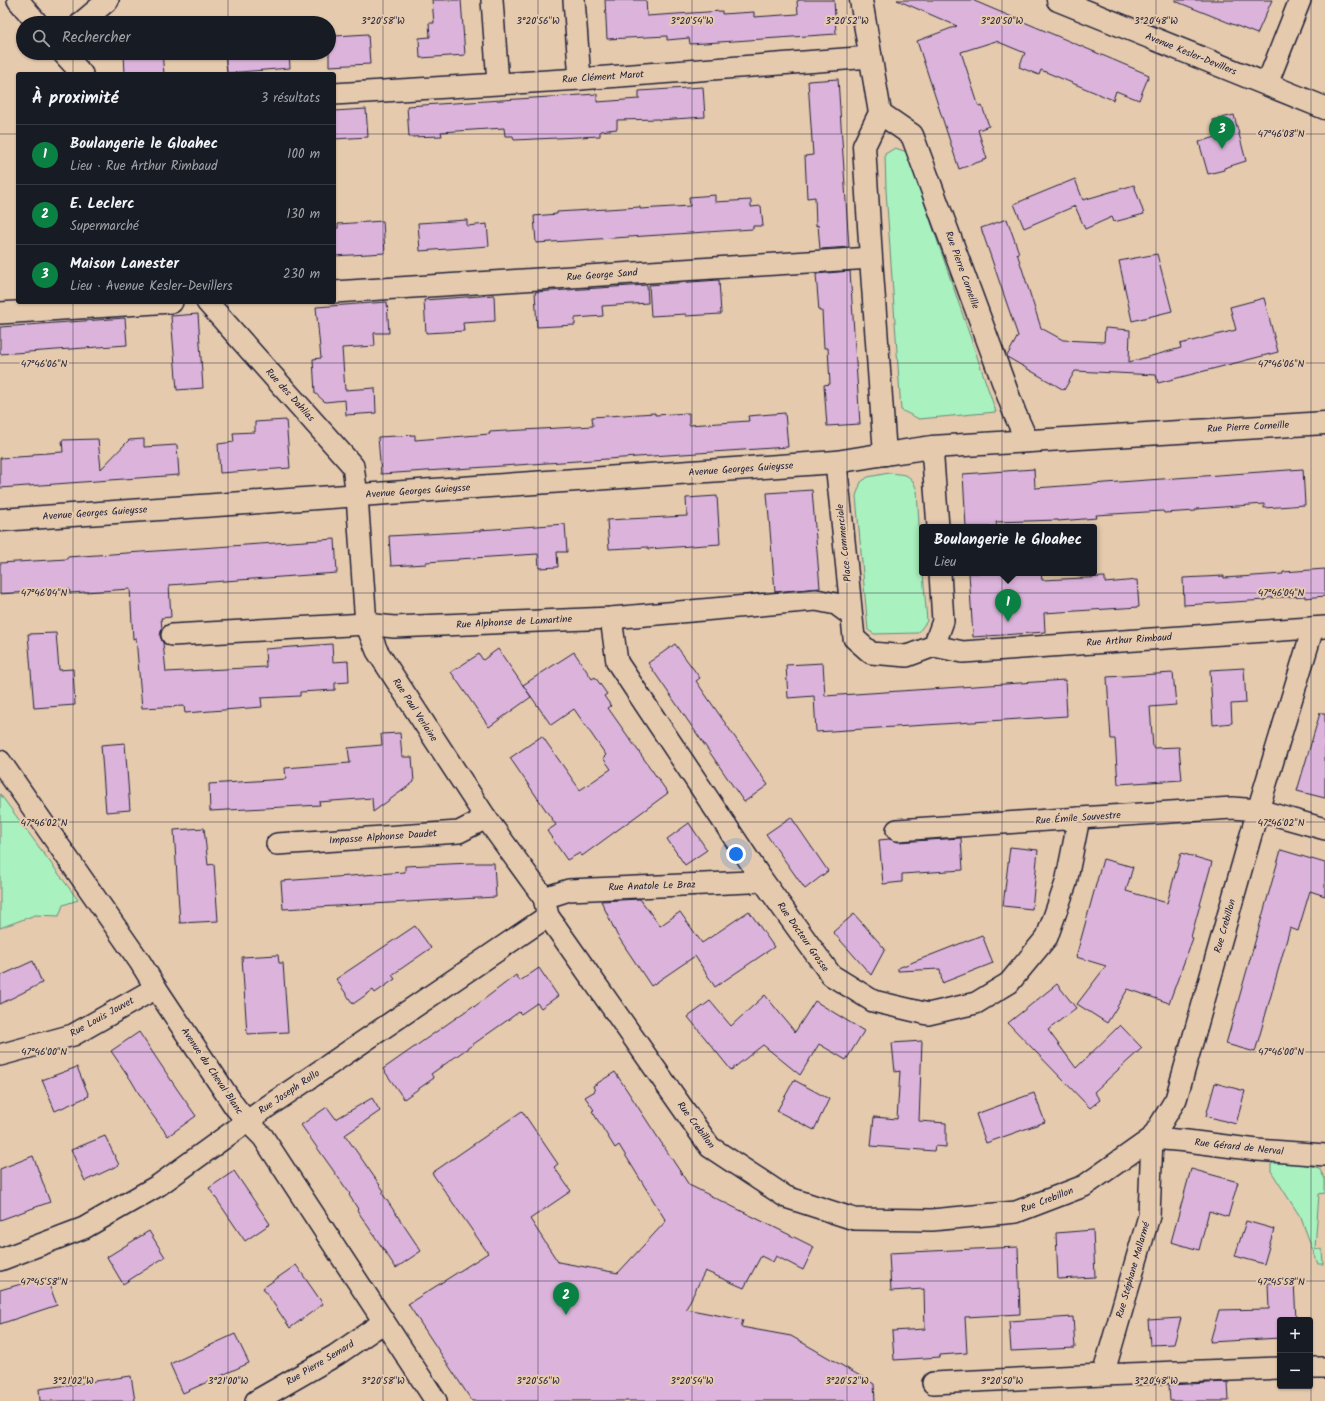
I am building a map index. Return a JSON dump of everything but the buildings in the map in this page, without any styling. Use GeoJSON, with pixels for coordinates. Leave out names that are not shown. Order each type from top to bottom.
{"type":"FeatureCollection","features":[{"type":"Feature","properties":{"kind":"street"},"geometry":{"type":"LineString","coordinates":[[18,0],[31,16]]}},
{"type":"Feature","properties":{"kind":"street"},"geometry":{"type":"LineString","coordinates":[[89,16],[108,0]]}},
{"type":"Feature","properties":{"kind":"street"},"geometry":{"type":"LineString","coordinates":[[492,0],[498,84]]}},
{"type":"Feature","properties":{"kind":"street"},"geometry":{"type":"LineString","coordinates":[[574,0],[580,78]]}},
{"type":"Feature","properties":{"kind":"street"},"geometry":{"type":"LineString","coordinates":[[861,0],[880,113],[864,146],[885,454]]}},
{"type":"Feature","properties":{"kind":"street"},"geometry":{"type":"LineString","coordinates":[[1267,84],[1300,0]]}},
{"type":"Feature","properties":{"kind":"street","name":"Avenue Kesler-Devillers"},"geometry":{"type":"LineString","coordinates":[[1069,2],[1325,108]]}},
{"type":"Feature","properties":{"kind":"street","name":"Rue Clément Marot"},"geometry":{"type":"LineString","coordinates":[[336,94],[498,84],[871,57]]}},
{"type":"Feature","properties":{"kind":"street"},"geometry":{"type":"LineString","coordinates":[[69,60],[80,72]]}},
{"type":"Feature","properties":{"kind":"street","name":"Rue Pierre Corneille"},"geometry":{"type":"LineString","coordinates":[[880,113],[912,135],[1012,406],[1027,441]]}},
{"type":"Feature","properties":{"kind":"street","name":"Rue George Sand"},"geometry":{"type":"LineString","coordinates":[[336,292],[871,258]]}},
{"type":"Feature","properties":{"kind":"street"},"geometry":{"type":"LineString","coordinates":[[0,313],[141,304]]}},
{"type":"Feature","properties":{"kind":"street","name":"Rue des Dahlias"},"geometry":{"type":"LineString","coordinates":[[209,304],[353,466],[357,496]]}},
{"type":"Feature","properties":{"kind":"street","name":"Rue Pierre Corneille"},"geometry":{"type":"LineString","coordinates":[[932,447],[1325,423]]}},
{"type":"Feature","properties":{"kind":"street"},"geometry":{"type":"LineString","coordinates":[[836,462],[932,447],[938,524]]}},
{"type":"Feature","properties":{"kind":"street","name":"Avenue Georges Guieysse"},"geometry":{"type":"LineString","coordinates":[[0,520],[836,462]]}},
{"type":"Feature","properties":{"kind":"street","name":"Place Commerciale"},"geometry":{"type":"LineString","coordinates":[[836,462],[854,638],[871,654],[907,656],[934,646]]}},
{"type":"Feature","properties":{"kind":"street","name":"Rue Paul Verlaine"},"geometry":{"type":"LineString","coordinates":[[357,496],[366,624],[377,651],[546,907]]}},
{"type":"Feature","properties":{"kind":"street"},"geometry":{"type":"LineString","coordinates":[[934,646],[943,621],[940,576]]}},
{"type":"Feature","properties":{"kind":"street","name":"Rue Alphonse de Lamartine"},"geometry":{"type":"LineString","coordinates":[[172,635],[366,624],[394,628],[611,618],[816,600],[836,604],[851,615]]}},
{"type":"Feature","properties":{"kind":"street","name":"Rue Docteur Grosse"},"geometry":{"type":"LineString","coordinates":[[611,618],[618,662],[762,878],[830,975],[873,1001],[928,1014],[976,1003],[1009,983],[1048,937],[1066,883],[1080,818]]}},
{"type":"Feature","properties":{"kind":"street","name":"Rue Arthur Rimbaud"},"geometry":{"type":"LineString","coordinates":[[934,646],[962,652],[1319,628]]}},
{"type":"Feature","properties":{"kind":"street","name":"Rue Crebillon"},"geometry":{"type":"LineString","coordinates":[[546,907],[710,1147],[786,1198],[854,1219],[932,1220],[1016,1212],[1084,1186],[1152,1138],[1176,1099],[1258,810],[1319,628]]}},
{"type":"Feature","properties":{"kind":"street","name":"Avenue du Cheval Blanc"},"geometry":{"type":"LineString","coordinates":[[0,761],[140,962],[235,1107],[247,1122],[263,1137],[436,1401]]}},
{"type":"Feature","properties":{"kind":"street","name":"Rue Émile Souvestre"},"geometry":{"type":"LineString","coordinates":[[897,830],[1232,808],[1258,810],[1325,829]]}},
{"type":"Feature","properties":{"kind":"street","name":"Impasse Alphonse Daudet"},"geometry":{"type":"LineString","coordinates":[[278,844],[459,832],[486,818]]}},
{"type":"Feature","properties":{"kind":"street","name":"Rue Anatole Le Braz"},"geometry":{"type":"LineString","coordinates":[[546,907],[569,890],[750,882],[762,878]]}},
{"type":"Feature","properties":{"kind":"street","name":"Rue Joseph Rollo"},"geometry":{"type":"LineString","coordinates":[[0,1260],[84,1228],[159,1185],[546,907]]}},
{"type":"Feature","properties":{"kind":"street","name":"Rue Louis Jouvet"},"geometry":{"type":"LineString","coordinates":[[0,1055],[73,1035],[156,988]]}},
{"type":"Feature","properties":{"kind":"street","name":"Rue Gérard de Nerval"},"geometry":{"type":"LineString","coordinates":[[1152,1138],[1257,1150],[1325,1155]]}},
{"type":"Feature","properties":{"kind":"street","name":"Rue Stéphane Mallarmé"},"geometry":{"type":"LineString","coordinates":[[1103,1375],[1148,1216],[1152,1138]]}},
{"type":"Feature","properties":{"kind":"street","name":"Rue Pierre Semard"},"geometry":{"type":"LineString","coordinates":[[256,1401],[336,1355],[384,1322]]}},
{"type":"Feature","properties":{"kind":"street"},"geometry":{"type":"LineString","coordinates":[[933,1383],[1277,1368]]}},
{"type":"Feature","properties":{"kind":"street"},"geometry":{"type":"LineString","coordinates":[[1313,1368],[1325,1368]]}},
{"type":"Feature","properties":{"kind":"green space"},"geometry":{"type":"Polygon","coordinates":[[[895,148],[907,152],[996,412],[919,419],[901,410],[886,190],[885,154],[895,148]]]}},
{"type":"Feature","properties":{"kind":"green space"},"geometry":{"type":"Polygon","coordinates":[[[889,473],[904,475],[910,478],[917,491],[919,524],[919,576],[923,576],[927,621],[918,633],[874,634],[868,630],[856,496],[861,482],[868,477],[889,473]]]}},
{"type":"Feature","properties":{"kind":"green space"},"geometry":{"type":"Polygon","coordinates":[[[0,794],[78,900],[63,905],[59,916],[35,915],[0,928],[0,794]]]}},
{"type":"Feature","properties":{"kind":"green space"},"geometry":{"type":"Polygon","coordinates":[[[1276,1162],[1304,1164],[1319,1168],[1325,1179],[1325,1193],[1319,1194],[1315,1248],[1322,1250],[1323,1264],[1318,1264],[1301,1218],[1271,1171],[1271,1164],[1276,1162]]]}},
{"type":"Feature","properties":{"kind":"place","name":"Maison Lanester"},"geometry":{"type":"Point","coordinates":[1222,149]}},
{"type":"Feature","properties":{"kind":"place","name":"Boulangerie le Gloahec"},"geometry":{"type":"Point","coordinates":[1008,622]}},
{"type":"Feature","properties":{"kind":"place","name":"E. Leclerc"},"geometry":{"type":"Point","coordinates":[566,1315]}}]}
